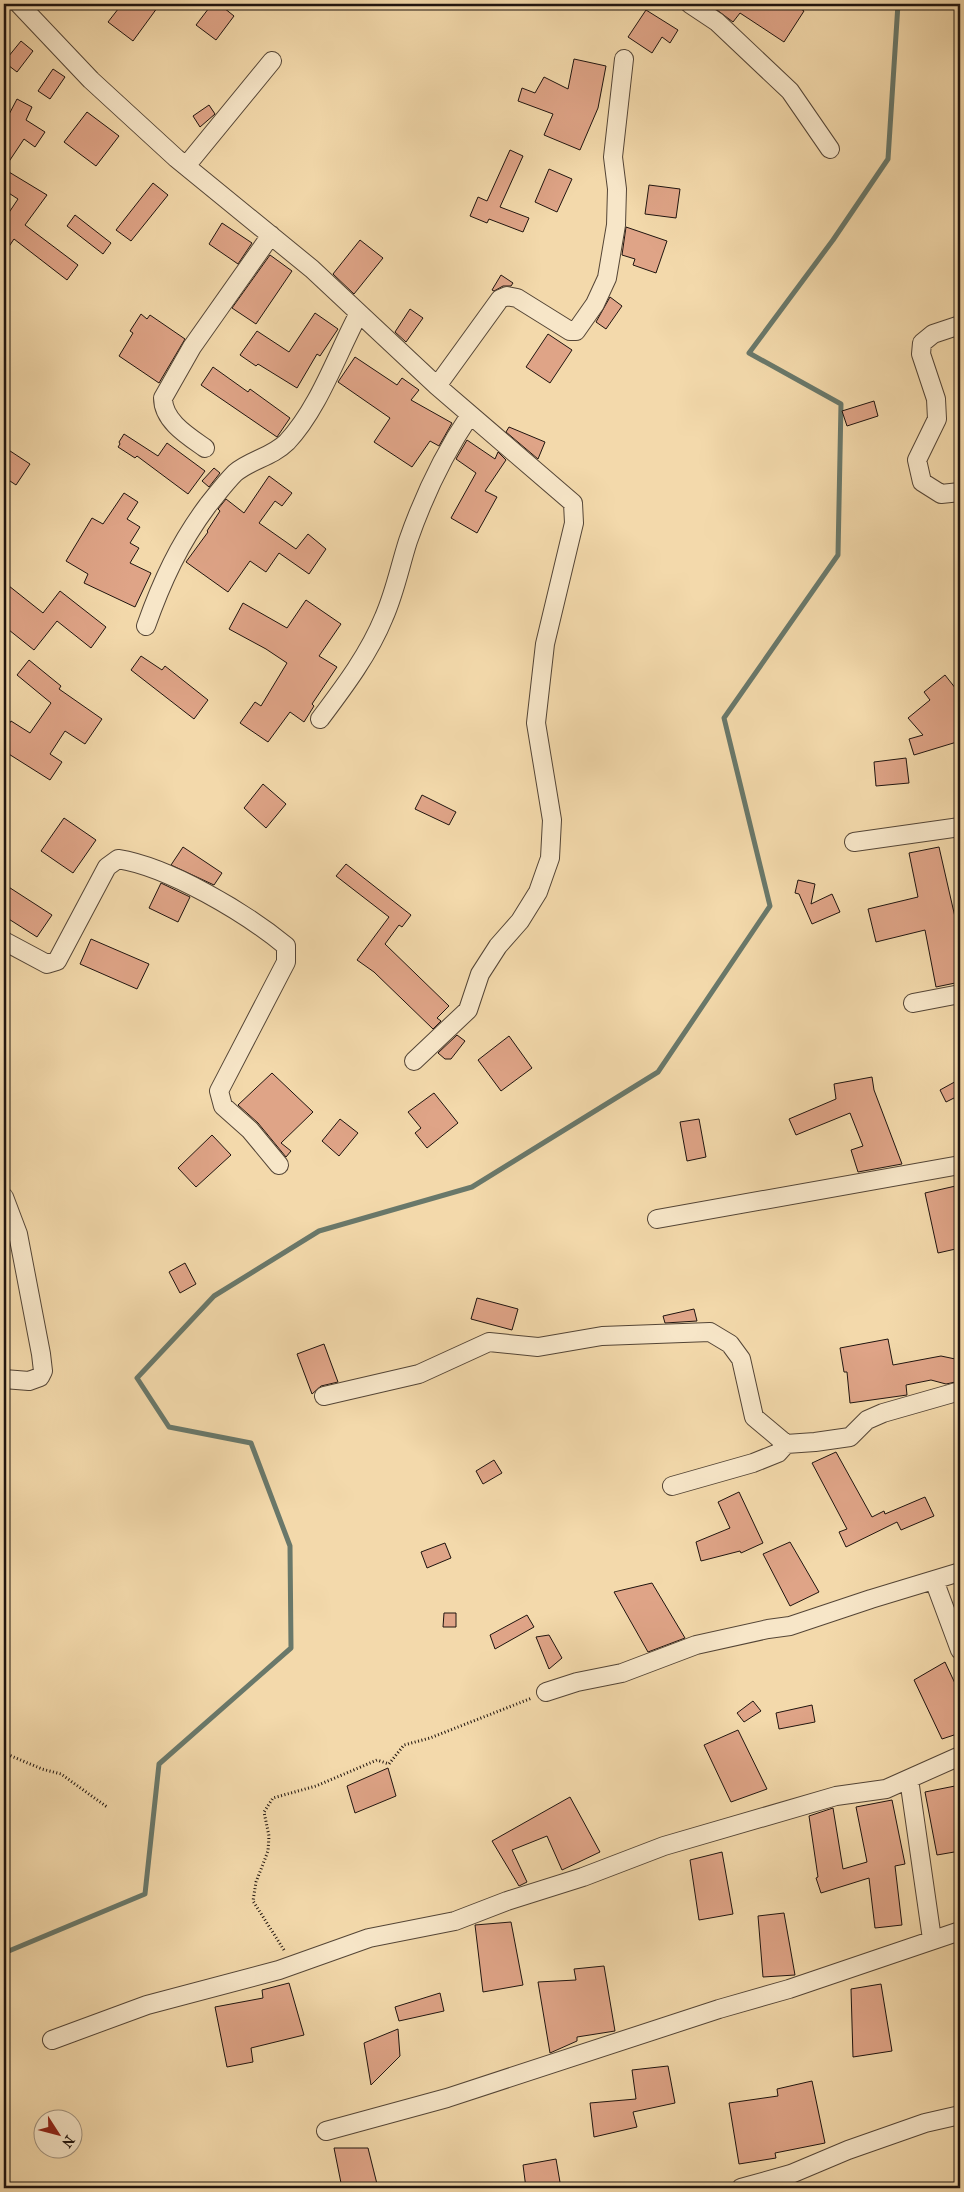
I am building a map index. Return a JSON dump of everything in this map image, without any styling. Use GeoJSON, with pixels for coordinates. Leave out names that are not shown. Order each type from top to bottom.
{"type":"FeatureCollection","features":[{"type":"Feature","properties":{"kind":"street"},"geometry":{"type":"LineString","coordinates":[[19,4],[92,80],[186,166],[271,235],[470,415],[573,503],[574,523],[544,644],[536,723],[552,820],[550,858],[538,892],[520,921],[498,946],[480,974],[468,1010],[414,1062]]}},
{"type":"Feature","properties":{"kind":"street"},"geometry":{"type":"LineString","coordinates":[[690,4],[717,22],[790,92],[830,149]]}},
{"type":"Feature","properties":{"kind":"street"},"geometry":{"type":"LineString","coordinates":[[438,386],[500,298],[507,296],[517,298],[570,331],[576,331],[595,304],[607,278],[616,225],[618,189],[613,157],[624,59]]}},
{"type":"Feature","properties":{"kind":"street"},"geometry":{"type":"LineString","coordinates":[[186,166],[272,61]]}},
{"type":"Feature","properties":{"kind":"street"},"geometry":{"type":"LineString","coordinates":[[205,448],[183,432],[167,415],[163,406],[163,398],[192,347],[271,235]]}},
{"type":"Feature","properties":{"kind":"street"},"geometry":{"type":"LineString","coordinates":[[146,626],[154,601],[173,559],[195,523],[225,483],[236,473],[272,455],[300,425],[325,384],[359,313]]}},
{"type":"Feature","properties":{"kind":"street"},"geometry":{"type":"LineString","coordinates":[[960,325],[933,334],[922,343],[921,354],[936,399],[936,419],[917,460],[922,482],[940,494],[960,492]]}},
{"type":"Feature","properties":{"kind":"street"},"geometry":{"type":"LineString","coordinates":[[320,720],[361,660],[378,630],[385,615],[420,511],[453,440],[470,415]]}},
{"type":"Feature","properties":{"kind":"street"},"geometry":{"type":"LineString","coordinates":[[854,842],[960,827]]}},
{"type":"Feature","properties":{"kind":"street"},"geometry":{"type":"LineString","coordinates":[[4,941],[48,964],[57,961],[108,867],[118,859],[129,861],[167,875],[218,901],[286,946],[286,962],[219,1092],[223,1106],[250,1130],[279,1165]]}},
{"type":"Feature","properties":{"kind":"street"},"geometry":{"type":"LineString","coordinates":[[913,1003],[960,994]]}},
{"type":"Feature","properties":{"kind":"street"},"geometry":{"type":"LineString","coordinates":[[657,1219],[960,1166]]}},
{"type":"Feature","properties":{"kind":"street"},"geometry":{"type":"LineString","coordinates":[[4,1197],[18,1230],[40,1343],[43,1372],[40,1378],[35,1380],[4,1380]]}},
{"type":"Feature","properties":{"kind":"street"},"geometry":{"type":"LineString","coordinates":[[324,1396],[419,1374],[489,1342],[538,1347],[602,1336],[710,1332],[730,1344],[741,1359],[754,1417],[786,1444],[815,1442],[850,1436],[867,1420],[883,1413],[960,1391]]}},
{"type":"Feature","properties":{"kind":"street"},"geometry":{"type":"LineString","coordinates":[[672,1486],[753,1463],[778,1453],[786,1444]]}},
{"type":"Feature","properties":{"kind":"street"},"geometry":{"type":"LineString","coordinates":[[546,1692],[577,1682],[622,1673],[696,1645],[790,1626],[960,1572]]}},
{"type":"Feature","properties":{"kind":"street"},"geometry":{"type":"LineString","coordinates":[[934,1580],[960,1650]]}},
{"type":"Feature","properties":{"kind":"street"},"geometry":{"type":"LineString","coordinates":[[52,2040],[147,2005],[294,1965],[368,1938],[455,1921],[664,1846],[836,1796],[886,1788],[960,1756]]}},
{"type":"Feature","properties":{"kind":"street"},"geometry":{"type":"LineString","coordinates":[[909,1779],[932,1939]]}},
{"type":"Feature","properties":{"kind":"street"},"geometry":{"type":"LineString","coordinates":[[326,2131],[447,2098],[719,2009],[789,1989],[960,1931]]}},
{"type":"Feature","properties":{"kind":"street"},"geometry":{"type":"LineString","coordinates":[[740,2188],[790,2174],[848,2150],[925,2123],[960,2115]]}},
{"type":"Feature","properties":{"kind":"path"},"geometry":{"type":"LineString","coordinates":[[294,1965],[254,1901],[256,1882],[268,1851],[269,1836],[264,1812],[273,1798],[316,1786],[377,1760],[388,1764],[404,1745],[430,1738],[546,1692]]}},
{"type":"Feature","properties":{"kind":"path"},"geometry":{"type":"LineString","coordinates":[[4,1753],[42,1769],[61,1774],[107,1807]]}},
{"type":"Feature","properties":{"kind":"building"},"geometry":{"type":"Polygon","coordinates":[[[122,4],[160,4],[133,41],[108,22],[122,4]]]}},
{"type":"Feature","properties":{"kind":"building"},"geometry":{"type":"Polygon","coordinates":[[[212,4],[219,4],[234,16],[216,40],[196,25],[212,4]]]}},
{"type":"Feature","properties":{"kind":"building"},"geometry":{"type":"Polygon","coordinates":[[[709,4],[793,4],[804,11],[784,42],[740,13],[733,22],[709,4]]]}},
{"type":"Feature","properties":{"kind":"building"},"geometry":{"type":"Polygon","coordinates":[[[646,10],[678,30],[670,43],[662,37],[652,53],[628,37],[646,10]]]}},
{"type":"Feature","properties":{"kind":"building"},"geometry":{"type":"Polygon","coordinates":[[[21,41],[33,51],[17,72],[4,62],[21,41]]]}},
{"type":"Feature","properties":{"kind":"building"},"geometry":{"type":"Polygon","coordinates":[[[574,59],[606,66],[598,108],[580,150],[544,135],[553,114],[518,101],[522,88],[535,93],[544,77],[568,89],[574,59]]]}},
{"type":"Feature","properties":{"kind":"building"},"geometry":{"type":"Polygon","coordinates":[[[53,69],[65,77],[50,99],[38,91],[53,69]]]}},
{"type":"Feature","properties":{"kind":"building"},"geometry":{"type":"Polygon","coordinates":[[[17,99],[32,107],[26,120],[45,132],[35,147],[24,139],[4,169],[4,124],[17,99]]]}},
{"type":"Feature","properties":{"kind":"building"},"geometry":{"type":"Polygon","coordinates":[[[209,105],[215,114],[200,127],[193,116],[209,105]]]}},
{"type":"Feature","properties":{"kind":"building"},"geometry":{"type":"Polygon","coordinates":[[[87,112],[119,136],[96,166],[64,142],[87,112]]]}},
{"type":"Feature","properties":{"kind":"building"},"geometry":{"type":"Polygon","coordinates":[[[510,150],[523,156],[500,207],[529,218],[523,232],[489,219],[487,223],[470,216],[478,197],[487,201],[510,150]]]}},
{"type":"Feature","properties":{"kind":"building"},"geometry":{"type":"Polygon","coordinates":[[[4,169],[47,195],[25,225],[78,265],[67,280],[14,239],[4,254],[4,220],[18,199],[4,190],[4,169]]]}},
{"type":"Feature","properties":{"kind":"building"},"geometry":{"type":"Polygon","coordinates":[[[549,169],[572,179],[557,212],[535,202],[549,169]]]}},
{"type":"Feature","properties":{"kind":"building"},"geometry":{"type":"Polygon","coordinates":[[[153,183],[168,195],[131,241],[116,230],[153,183]]]}},
{"type":"Feature","properties":{"kind":"building"},"geometry":{"type":"Polygon","coordinates":[[[649,185],[680,189],[676,218],[645,214],[649,185]]]}},
{"type":"Feature","properties":{"kind":"building"},"geometry":{"type":"Polygon","coordinates":[[[75,215],[111,243],[103,254],[67,226],[75,215]]]}},
{"type":"Feature","properties":{"kind":"building"},"geometry":{"type":"Polygon","coordinates":[[[222,223],[252,243],[238,264],[209,244],[222,223]]]}},
{"type":"Feature","properties":{"kind":"building"},"geometry":{"type":"Polygon","coordinates":[[[626,227],[667,241],[656,273],[633,265],[635,259],[622,255],[626,227]]]}},
{"type":"Feature","properties":{"kind":"building"},"geometry":{"type":"Polygon","coordinates":[[[360,240],[383,258],[354,294],[333,274],[360,240]]]}},
{"type":"Feature","properties":{"kind":"building"},"geometry":{"type":"Polygon","coordinates":[[[270,255],[292,271],[256,324],[232,308],[270,255]]]}},
{"type":"Feature","properties":{"kind":"building"},"geometry":{"type":"Polygon","coordinates":[[[501,275],[513,283],[511,286],[503,286],[494,291],[492,290],[501,275]]]}},
{"type":"Feature","properties":{"kind":"building"},"geometry":{"type":"Polygon","coordinates":[[[610,297],[622,306],[606,329],[596,322],[610,297]]]}},
{"type":"Feature","properties":{"kind":"building"},"geometry":{"type":"Polygon","coordinates":[[[410,309],[423,318],[406,342],[395,332],[410,309]]]}},
{"type":"Feature","properties":{"kind":"building"},"geometry":{"type":"Polygon","coordinates":[[[315,313],[338,329],[320,356],[317,354],[297,388],[258,364],[256,366],[240,355],[257,331],[289,352],[315,313]]]}},
{"type":"Feature","properties":{"kind":"building"},"geometry":{"type":"Polygon","coordinates":[[[141,314],[147,319],[150,315],[185,339],[159,383],[119,356],[133,333],[130,331],[141,314]]]}},
{"type":"Feature","properties":{"kind":"building"},"geometry":{"type":"Polygon","coordinates":[[[548,334],[572,350],[550,383],[526,367],[548,334]]]}},
{"type":"Feature","properties":{"kind":"building"},"geometry":{"type":"Polygon","coordinates":[[[355,357],[397,385],[402,378],[419,390],[411,400],[452,423],[439,446],[430,441],[412,467],[374,442],[390,418],[338,382],[355,357]]]}},
{"type":"Feature","properties":{"kind":"building"},"geometry":{"type":"Polygon","coordinates":[[[213,367],[248,392],[250,389],[290,418],[277,437],[201,385],[213,367]]]}},
{"type":"Feature","properties":{"kind":"building"},"geometry":{"type":"Polygon","coordinates":[[[874,401],[878,416],[847,426],[842,411],[874,401]]]}},
{"type":"Feature","properties":{"kind":"building"},"geometry":{"type":"Polygon","coordinates":[[[509,427],[545,442],[538,459],[506,432],[509,427]]]}},
{"type":"Feature","properties":{"kind":"building"},"geometry":{"type":"Polygon","coordinates":[[[124,434],[158,456],[167,443],[205,471],[188,494],[137,456],[135,458],[118,447],[124,434]]]}},
{"type":"Feature","properties":{"kind":"building"},"geometry":{"type":"Polygon","coordinates":[[[467,440],[495,459],[498,452],[506,460],[485,491],[497,497],[477,533],[451,518],[476,473],[456,459],[467,440]]]}},
{"type":"Feature","properties":{"kind":"building"},"geometry":{"type":"Polygon","coordinates":[[[4,447],[30,464],[16,485],[4,477],[4,447]]]}},
{"type":"Feature","properties":{"kind":"building"},"geometry":{"type":"Polygon","coordinates":[[[214,468],[220,473],[209,487],[202,481],[214,468]]]}},
{"type":"Feature","properties":{"kind":"building"},"geometry":{"type":"Polygon","coordinates":[[[269,476],[292,493],[282,506],[275,501],[259,523],[296,549],[308,534],[326,549],[309,574],[279,553],[266,572],[250,561],[228,592],[186,562],[208,532],[220,511],[218,509],[226,499],[244,513],[269,476]]]}},
{"type":"Feature","properties":{"kind":"building"},"geometry":{"type":"Polygon","coordinates":[[[124,493],[138,502],[127,519],[140,527],[130,543],[139,548],[130,563],[151,573],[135,607],[84,583],[88,574],[66,561],[92,518],[103,524],[124,493]]]}},
{"type":"Feature","properties":{"kind":"building"},"geometry":{"type":"Polygon","coordinates":[[[4,582],[43,613],[60,591],[106,627],[91,648],[57,621],[34,650],[4,626],[4,582]]]}},
{"type":"Feature","properties":{"kind":"building"},"geometry":{"type":"Polygon","coordinates":[[[306,600],[341,624],[319,656],[337,667],[312,704],[314,706],[304,722],[290,712],[268,742],[240,723],[255,702],[261,706],[287,663],[229,629],[243,603],[287,628],[306,600]]]}},
{"type":"Feature","properties":{"kind":"building"},"geometry":{"type":"Polygon","coordinates":[[[141,656],[162,670],[165,666],[208,700],[194,719],[131,670],[141,656]]]}},
{"type":"Feature","properties":{"kind":"building"},"geometry":{"type":"Polygon","coordinates":[[[29,660],[61,686],[59,689],[102,719],[85,744],[65,731],[50,754],[62,762],[50,780],[4,751],[4,732],[11,721],[30,733],[51,703],[17,675],[29,660]]]}},
{"type":"Feature","properties":{"kind":"building"},"geometry":{"type":"Polygon","coordinates":[[[945,675],[960,694],[960,741],[914,755],[909,739],[923,735],[908,718],[930,700],[924,692],[945,675]]]}},
{"type":"Feature","properties":{"kind":"building"},"geometry":{"type":"Polygon","coordinates":[[[906,758],[909,783],[876,786],[874,762],[906,758]]]}},
{"type":"Feature","properties":{"kind":"building"},"geometry":{"type":"Polygon","coordinates":[[[263,784],[286,804],[266,828],[244,808],[263,784]]]}},
{"type":"Feature","properties":{"kind":"building"},"geometry":{"type":"Polygon","coordinates":[[[422,795],[456,812],[449,825],[415,809],[422,795]]]}},
{"type":"Feature","properties":{"kind":"building"},"geometry":{"type":"Polygon","coordinates":[[[64,818],[96,840],[73,873],[41,851],[64,818]]]}},
{"type":"Feature","properties":{"kind":"building"},"geometry":{"type":"Polygon","coordinates":[[[183,847],[222,873],[214,885],[171,865],[183,847]]]}},
{"type":"Feature","properties":{"kind":"building"},"geometry":{"type":"Polygon","coordinates":[[[939,847],[960,939],[960,982],[936,987],[925,930],[876,942],[868,909],[918,897],[909,853],[939,847]]]}},
{"type":"Feature","properties":{"kind":"building"},"geometry":{"type":"Polygon","coordinates":[[[346,864],[411,915],[402,927],[399,925],[385,944],[449,1006],[437,1018],[441,1021],[433,1029],[374,972],[357,960],[389,917],[336,876],[346,864]]]}},
{"type":"Feature","properties":{"kind":"building"},"geometry":{"type":"Polygon","coordinates":[[[798,880],[815,884],[811,904],[832,894],[840,912],[812,924],[799,894],[795,893],[798,880]]]}},
{"type":"Feature","properties":{"kind":"building"},"geometry":{"type":"Polygon","coordinates":[[[161,883],[190,897],[178,922],[149,908],[161,883]]]}},
{"type":"Feature","properties":{"kind":"building"},"geometry":{"type":"Polygon","coordinates":[[[4,884],[52,915],[37,937],[4,916],[4,884]]]}},
{"type":"Feature","properties":{"kind":"building"},"geometry":{"type":"Polygon","coordinates":[[[91,939],[149,964],[137,989],[80,964],[91,939]]]}},
{"type":"Feature","properties":{"kind":"building"},"geometry":{"type":"Polygon","coordinates":[[[457,1035],[465,1041],[451,1059],[445,1059],[438,1053],[457,1035]]]}},
{"type":"Feature","properties":{"kind":"building"},"geometry":{"type":"Polygon","coordinates":[[[509,1036],[532,1068],[501,1091],[478,1060],[509,1036]]]}},
{"type":"Feature","properties":{"kind":"building"},"geometry":{"type":"Polygon","coordinates":[[[272,1073],[313,1112],[281,1143],[291,1151],[286,1157],[258,1123],[238,1105],[272,1073]]]}},
{"type":"Feature","properties":{"kind":"building"},"geometry":{"type":"Polygon","coordinates":[[[872,1077],[874,1090],[902,1164],[858,1172],[851,1150],[863,1146],[850,1113],[796,1135],[789,1119],[836,1099],[834,1084],[872,1077]]]}},
{"type":"Feature","properties":{"kind":"building"},"geometry":{"type":"Polygon","coordinates":[[[960,1079],[960,1095],[946,1102],[940,1090],[960,1079]]]}},
{"type":"Feature","properties":{"kind":"building"},"geometry":{"type":"Polygon","coordinates":[[[434,1093],[458,1123],[427,1148],[415,1133],[421,1128],[408,1112],[434,1093]]]}},
{"type":"Feature","properties":{"kind":"building"},"geometry":{"type":"Polygon","coordinates":[[[340,1119],[358,1133],[339,1156],[322,1141],[340,1119]]]}},
{"type":"Feature","properties":{"kind":"building"},"geometry":{"type":"Polygon","coordinates":[[[699,1119],[706,1157],[687,1161],[680,1122],[699,1119]]]}},
{"type":"Feature","properties":{"kind":"building"},"geometry":{"type":"Polygon","coordinates":[[[212,1135],[231,1155],[196,1187],[178,1168],[212,1135]]]}},
{"type":"Feature","properties":{"kind":"building"},"geometry":{"type":"Polygon","coordinates":[[[960,1185],[960,1248],[938,1253],[925,1193],[960,1185]]]}},
{"type":"Feature","properties":{"kind":"building"},"geometry":{"type":"Polygon","coordinates":[[[185,1263],[196,1284],[180,1293],[169,1272],[185,1263]]]}},
{"type":"Feature","properties":{"kind":"building"},"geometry":{"type":"Polygon","coordinates":[[[477,1298],[518,1309],[512,1330],[471,1319],[477,1298]]]}},
{"type":"Feature","properties":{"kind":"building"},"geometry":{"type":"Polygon","coordinates":[[[694,1309],[697,1321],[665,1323],[663,1316],[694,1309]]]}},
{"type":"Feature","properties":{"kind":"building"},"geometry":{"type":"Polygon","coordinates":[[[888,1339],[893,1365],[941,1356],[960,1360],[960,1381],[946,1384],[931,1380],[906,1385],[907,1395],[850,1403],[847,1372],[844,1372],[840,1348],[888,1339]]]}},
{"type":"Feature","properties":{"kind":"building"},"geometry":{"type":"Polygon","coordinates":[[[324,1344],[338,1382],[321,1386],[312,1394],[297,1354],[324,1344]]]}},
{"type":"Feature","properties":{"kind":"building"},"geometry":{"type":"Polygon","coordinates":[[[836,1452],[872,1517],[884,1511],[885,1514],[925,1497],[934,1516],[901,1530],[897,1522],[846,1547],[839,1532],[847,1529],[812,1463],[836,1452]]]}},
{"type":"Feature","properties":{"kind":"building"},"geometry":{"type":"Polygon","coordinates":[[[494,1460],[502,1473],[483,1484],[476,1471],[494,1460]]]}},
{"type":"Feature","properties":{"kind":"building"},"geometry":{"type":"Polygon","coordinates":[[[739,1492],[763,1543],[741,1553],[740,1551],[701,1561],[696,1542],[730,1528],[718,1502],[739,1492]]]}},
{"type":"Feature","properties":{"kind":"building"},"geometry":{"type":"Polygon","coordinates":[[[790,1542],[819,1592],[790,1606],[763,1554],[790,1542]]]}},
{"type":"Feature","properties":{"kind":"building"},"geometry":{"type":"Polygon","coordinates":[[[445,1543],[451,1558],[427,1568],[421,1552],[445,1543]]]}},
{"type":"Feature","properties":{"kind":"building"},"geometry":{"type":"Polygon","coordinates":[[[652,1583],[685,1638],[648,1652],[614,1592],[652,1583]]]}},
{"type":"Feature","properties":{"kind":"building"},"geometry":{"type":"Polygon","coordinates":[[[444,1613],[456,1613],[456,1627],[443,1627],[444,1613]]]}},
{"type":"Feature","properties":{"kind":"building"},"geometry":{"type":"Polygon","coordinates":[[[527,1615],[534,1627],[495,1649],[490,1635],[527,1615]]]}},
{"type":"Feature","properties":{"kind":"building"},"geometry":{"type":"Polygon","coordinates":[[[549,1635],[562,1658],[549,1669],[536,1637],[549,1635]]]}},
{"type":"Feature","properties":{"kind":"building"},"geometry":{"type":"Polygon","coordinates":[[[945,1662],[960,1694],[960,1733],[942,1739],[914,1680],[945,1662]]]}},
{"type":"Feature","properties":{"kind":"building"},"geometry":{"type":"Polygon","coordinates":[[[753,1701],[761,1711],[744,1722],[737,1713],[753,1701]]]}},
{"type":"Feature","properties":{"kind":"building"},"geometry":{"type":"Polygon","coordinates":[[[812,1705],[815,1722],[779,1729],[776,1713],[812,1705]]]}},
{"type":"Feature","properties":{"kind":"building"},"geometry":{"type":"Polygon","coordinates":[[[738,1730],[767,1789],[731,1802],[704,1745],[738,1730]]]}},
{"type":"Feature","properties":{"kind":"building"},"geometry":{"type":"Polygon","coordinates":[[[388,1768],[396,1796],[355,1813],[347,1786],[388,1768]]]}},
{"type":"Feature","properties":{"kind":"building"},"geometry":{"type":"Polygon","coordinates":[[[960,1785],[960,1851],[937,1855],[925,1792],[960,1785]]]}},
{"type":"Feature","properties":{"kind":"building"},"geometry":{"type":"Polygon","coordinates":[[[570,1797],[600,1852],[562,1870],[547,1836],[512,1850],[527,1882],[519,1886],[492,1841],[570,1797]]]}},
{"type":"Feature","properties":{"kind":"building"},"geometry":{"type":"Polygon","coordinates":[[[892,1800],[905,1864],[895,1866],[902,1925],[875,1928],[869,1878],[821,1893],[816,1878],[818,1877],[809,1816],[833,1808],[843,1869],[867,1862],[856,1807],[892,1800]]]}},
{"type":"Feature","properties":{"kind":"building"},"geometry":{"type":"Polygon","coordinates":[[[722,1852],[733,1914],[699,1920],[690,1860],[722,1852]]]}},
{"type":"Feature","properties":{"kind":"building"},"geometry":{"type":"Polygon","coordinates":[[[784,1913],[795,1975],[763,1977],[758,1916],[784,1913]]]}},
{"type":"Feature","properties":{"kind":"building"},"geometry":{"type":"Polygon","coordinates":[[[511,1922],[523,1985],[483,1992],[475,1925],[511,1922]]]}},
{"type":"Feature","properties":{"kind":"building"},"geometry":{"type":"Polygon","coordinates":[[[604,1966],[615,2031],[577,2037],[577,2041],[550,2053],[538,1982],[576,1980],[574,1969],[604,1966]]]}},
{"type":"Feature","properties":{"kind":"building"},"geometry":{"type":"Polygon","coordinates":[[[289,1983],[304,2035],[251,2048],[253,2062],[227,2067],[215,2007],[263,1998],[262,1990],[289,1983]]]}},
{"type":"Feature","properties":{"kind":"building"},"geometry":{"type":"Polygon","coordinates":[[[881,1984],[892,2051],[853,2057],[851,1989],[881,1984]]]}},
{"type":"Feature","properties":{"kind":"building"},"geometry":{"type":"Polygon","coordinates":[[[440,1993],[444,2011],[399,2021],[395,2007],[440,1993]]]}},
{"type":"Feature","properties":{"kind":"building"},"geometry":{"type":"Polygon","coordinates":[[[398,2029],[400,2056],[371,2085],[364,2043],[398,2029]]]}},
{"type":"Feature","properties":{"kind":"building"},"geometry":{"type":"Polygon","coordinates":[[[668,2066],[675,2103],[633,2112],[637,2127],[594,2137],[590,2103],[636,2099],[632,2070],[668,2066]]]}},
{"type":"Feature","properties":{"kind":"building"},"geometry":{"type":"Polygon","coordinates":[[[812,2081],[825,2143],[775,2153],[776,2158],[739,2164],[729,2103],[778,2096],[777,2089],[812,2081]]]}},
{"type":"Feature","properties":{"kind":"building"},"geometry":{"type":"Polygon","coordinates":[[[334,2148],[368,2148],[378,2188],[342,2188],[334,2148]]]}},
{"type":"Feature","properties":{"kind":"building"},"geometry":{"type":"Polygon","coordinates":[[[556,2159],[561,2188],[526,2188],[523,2165],[556,2159]]]}},
{"type":"Feature","properties":{"kind":"waterway"},"geometry":{"type":"LineString","coordinates":[[4,1953],[145,1894],[159,1764],[291,1648],[290,1546],[251,1443],[169,1427],[137,1378],[214,1296],[319,1231],[472,1187],[658,1072],[770,906],[724,718],[838,555],[841,404],[749,353],[833,240],[888,159],[898,4]]}}]}
